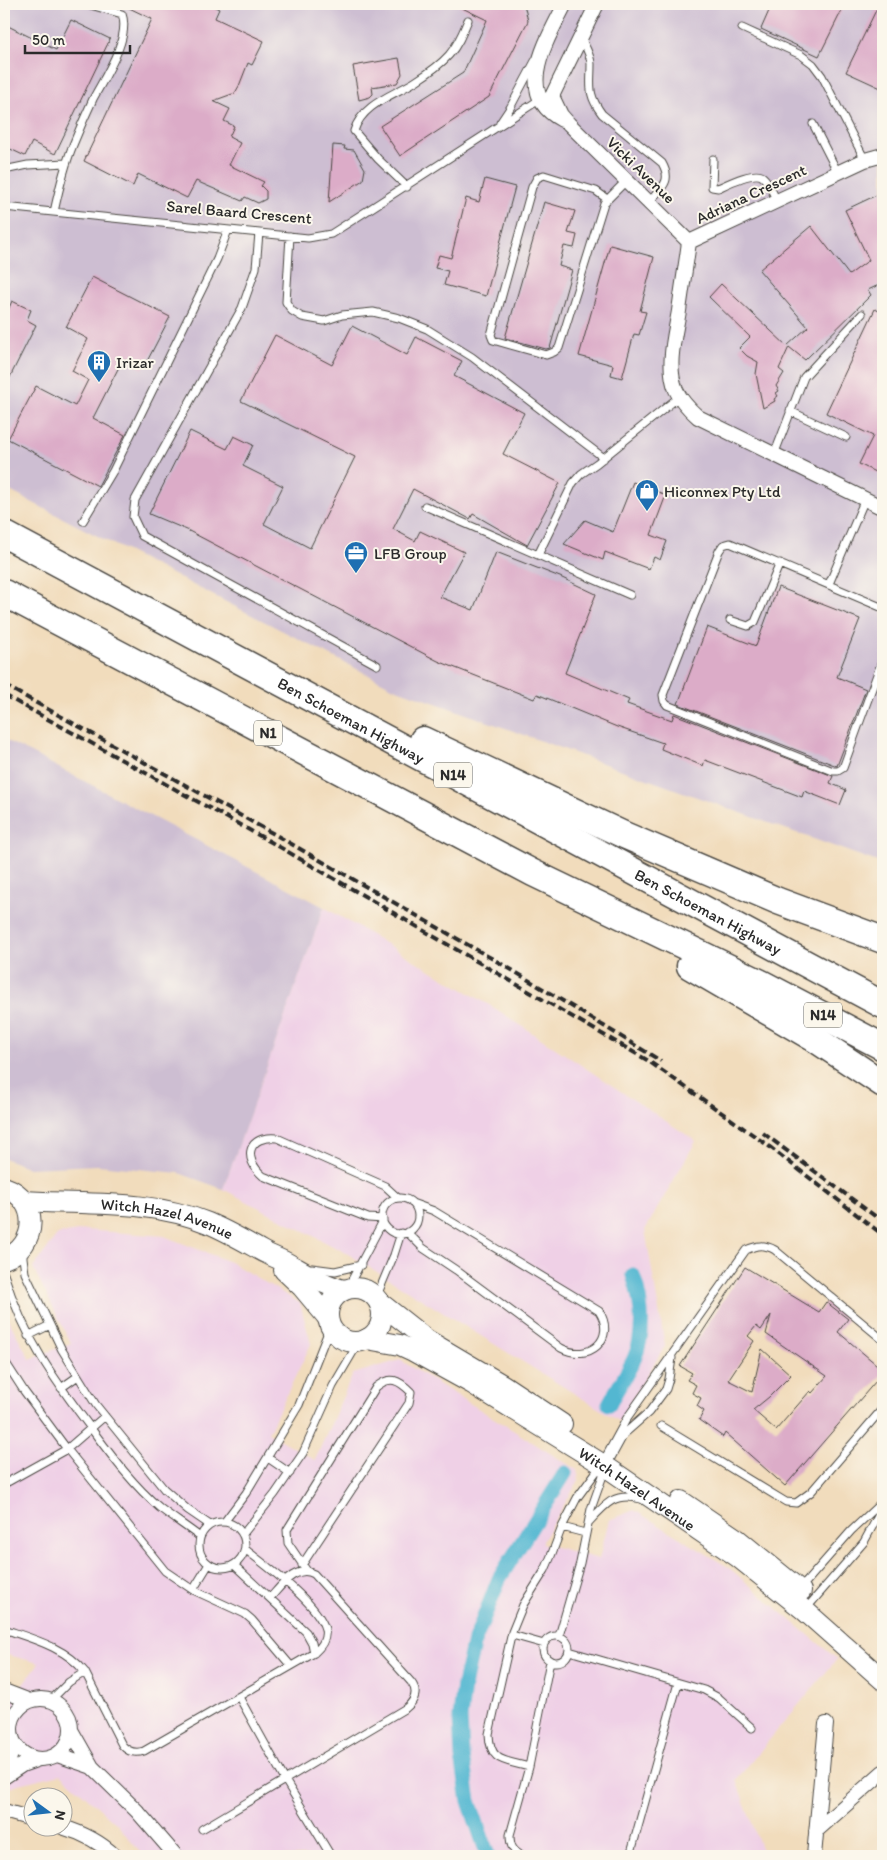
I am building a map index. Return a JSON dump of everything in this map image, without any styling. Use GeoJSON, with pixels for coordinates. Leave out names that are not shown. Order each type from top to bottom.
{"type":"FeatureCollection","features":[{"type":"Feature","properties":{"kind":"highway"},"geometry":{"type":"LineString","coordinates":[[14,539],[359,710],[624,835],[778,900],[883,940]]}},
{"type":"Feature","properties":{"kind":"highway","name":"Ben Schoeman Highway"},"geometry":{"type":"LineString","coordinates":[[14,539],[883,1006]]}},
{"type":"Feature","properties":{"kind":"highway","name":"N1"},"geometry":{"type":"LineString","coordinates":[[4,593],[533,872]]}},
{"type":"Feature","properties":{"kind":"highway"},"geometry":{"type":"LineString","coordinates":[[533,872],[815,1039],[883,1084]]}},
{"type":"Feature","properties":{"kind":"highway","name":"N14"},"geometry":{"type":"LineString","coordinates":[[533,872],[763,984],[883,1047]]}},
{"type":"Feature","properties":{"kind":"highway"},"geometry":{"type":"LineString","coordinates":[[763,984],[883,1060]]}},
{"type":"Feature","properties":{"kind":"street"},"geometry":{"type":"LineString","coordinates":[[565,4],[548,39],[536,72],[536,88],[546,98],[581,37],[597,4]]}},
{"type":"Feature","properties":{"kind":"street","name":"Vicki Avenue"},"geometry":{"type":"LineString","coordinates":[[546,98],[569,124],[689,242]]}},
{"type":"Feature","properties":{"kind":"street","name":"Adriana Crescent"},"geometry":{"type":"LineString","coordinates":[[883,154],[838,172],[689,242],[673,350],[672,372],[676,389],[685,405],[698,417],[883,508]]}},
{"type":"Feature","properties":{"kind":"street"},"geometry":{"type":"LineString","coordinates":[[4,1187],[17,1194],[24,1201],[31,1224],[26,1241],[21,1248],[12,1256],[4,1259]]}},
{"type":"Feature","properties":{"kind":"street","name":"Witch Hazel Avenue"},"geometry":{"type":"LineString","coordinates":[[24,1201],[127,1205],[180,1214],[206,1222],[234,1234],[262,1251],[324,1283],[345,1290]]}},
{"type":"Feature","properties":{"kind":"street"},"geometry":{"type":"LineString","coordinates":[[31,1224],[67,1204]]}},
{"type":"Feature","properties":{"kind":"street","name":"Witch Hazel Avenue"},"geometry":{"type":"LineString","coordinates":[[262,1251],[302,1287],[329,1322]]}},
{"type":"Feature","properties":{"kind":"street"},"geometry":{"type":"LineString","coordinates":[[355,1288],[370,1292],[382,1310],[382,1319],[379,1327],[363,1341],[350,1342],[342,1339],[335,1334],[329,1322],[328,1309],[332,1301],[345,1290],[355,1288]]}},
{"type":"Feature","properties":{"kind":"street","name":"Witch Hazel Avenue"},"geometry":{"type":"LineString","coordinates":[[377,1300],[428,1340],[508,1389],[606,1460],[663,1505],[802,1600],[883,1662]]}},
{"type":"Feature","properties":{"kind":"street","name":"Witch Hazel Avenue"},"geometry":{"type":"LineString","coordinates":[[363,1341],[400,1345],[413,1351],[606,1460],[737,1539],[883,1680]]}},
{"type":"Feature","properties":{"kind":"street"},"geometry":{"type":"LineString","coordinates":[[4,1692],[30,1701]]}},
{"type":"Feature","properties":{"kind":"street"},"geometry":{"type":"LineString","coordinates":[[4,1777],[22,1765],[56,1754],[68,1741],[71,1730],[70,1720],[60,1705],[51,1700],[30,1701],[16,1713],[8,1716],[14,1742],[20,1750],[29,1756],[39,1759]]}},
{"type":"Feature","properties":{"kind":"street"},"geometry":{"type":"LineString","coordinates":[[814,1856],[826,1724]]}},
{"type":"Feature","properties":{"kind":"street"},"geometry":{"type":"LineString","coordinates":[[71,1730],[92,1767],[136,1811],[176,1856]]}},
{"type":"Feature","properties":{"kind":"street"},"geometry":{"type":"LineString","coordinates":[[4,1770],[14,1742]]}},
{"type":"Feature","properties":{"kind":"street"},"geometry":{"type":"LineString","coordinates":[[56,1754],[92,1767]]}},
{"type":"Feature","properties":{"kind":"street"},"geometry":{"type":"LineString","coordinates":[[816,1831],[883,1772]]}},
{"type":"Feature","properties":{"kind":"street"},"geometry":{"type":"LineString","coordinates":[[4,1811],[22,1816]]}},
{"type":"Feature","properties":{"kind":"street"},"geometry":{"type":"LineString","coordinates":[[72,1830],[86,1835],[103,1845],[115,1856]]}},
{"type":"Feature","properties":{"kind":"lane"},"geometry":{"type":"LineString","coordinates":[[54,212],[60,179],[73,144],[93,100],[116,58],[125,22],[122,14],[87,4]]}},
{"type":"Feature","properties":{"kind":"lane"},"geometry":{"type":"LineString","coordinates":[[407,186],[378,159],[354,131],[357,121],[381,99],[416,81],[449,55],[461,37],[468,20]]}},
{"type":"Feature","properties":{"kind":"lane"},"geometry":{"type":"LineString","coordinates":[[742,28],[801,55],[813,64],[822,76],[865,160]]}},
{"type":"Feature","properties":{"kind":"lane"},"geometry":{"type":"LineString","coordinates":[[581,37],[590,58],[590,91],[595,105],[602,114],[662,163],[665,169],[666,183],[649,202]]}},
{"type":"Feature","properties":{"kind":"lane"},"geometry":{"type":"LineString","coordinates":[[496,128],[510,108],[548,39]]}},
{"type":"Feature","properties":{"kind":"lane","name":"Sarel Baard Crescent"},"geometry":{"type":"LineString","coordinates":[[4,206],[308,238],[331,234],[546,98]]}},
{"type":"Feature","properties":{"kind":"lane"},"geometry":{"type":"LineString","coordinates":[[813,124],[838,172]]}},
{"type":"Feature","properties":{"kind":"lane"},"geometry":{"type":"LineString","coordinates":[[713,159],[712,187],[718,188],[752,175],[759,175],[764,178],[777,201]]}},
{"type":"Feature","properties":{"kind":"lane"},"geometry":{"type":"LineString","coordinates":[[4,170],[28,165],[66,163]]}},
{"type":"Feature","properties":{"kind":"lane"},"geometry":{"type":"LineString","coordinates":[[607,199],[596,191],[544,175],[537,178],[532,187],[490,335],[493,340],[546,355],[559,348],[604,203],[627,180]]}},
{"type":"Feature","properties":{"kind":"lane"},"geometry":{"type":"LineString","coordinates":[[83,521],[113,471],[217,259],[228,230]]}},
{"type":"Feature","properties":{"kind":"lane"},"geometry":{"type":"LineString","coordinates":[[260,233],[256,268],[242,308],[134,500],[133,518],[142,536],[377,665]]}},
{"type":"Feature","properties":{"kind":"lane"},"geometry":{"type":"LineString","coordinates":[[290,236],[286,302],[292,312],[302,317],[324,321],[342,315],[373,312],[399,318],[427,329],[472,357],[604,458]]}},
{"type":"Feature","properties":{"kind":"lane"},"geometry":{"type":"LineString","coordinates":[[774,455],[804,377],[862,314]]}},
{"type":"Feature","properties":{"kind":"lane"},"geometry":{"type":"LineString","coordinates":[[538,555],[573,483],[581,474],[604,458],[680,396]]}},
{"type":"Feature","properties":{"kind":"lane"},"geometry":{"type":"LineString","coordinates":[[790,411],[846,437]]}},
{"type":"Feature","properties":{"kind":"lane"},"geometry":{"type":"LineString","coordinates":[[829,584],[864,499]]}},
{"type":"Feature","properties":{"kind":"lane"},"geometry":{"type":"LineString","coordinates":[[425,506],[630,596]]}},
{"type":"Feature","properties":{"kind":"lane"},"geometry":{"type":"LineString","coordinates":[[883,608],[730,543],[723,545],[663,695],[664,701],[667,705],[833,771],[838,771],[843,768],[883,658]]}},
{"type":"Feature","properties":{"kind":"lane"},"geometry":{"type":"LineString","coordinates":[[730,620],[748,626],[755,622],[780,564]]}},
{"type":"Feature","properties":{"kind":"lane"},"geometry":{"type":"LineString","coordinates":[[383,1220],[368,1218],[264,1176],[255,1168],[251,1160],[251,1151],[256,1142],[266,1137],[277,1138],[385,1186],[398,1198]]}},
{"type":"Feature","properties":{"kind":"lane"},"geometry":{"type":"LineString","coordinates":[[398,1198],[406,1199],[434,1211],[599,1311],[604,1320],[605,1329],[602,1339],[588,1352],[569,1353],[404,1233],[390,1230],[383,1220],[382,1213],[388,1203],[398,1198]]}},
{"type":"Feature","properties":{"kind":"lane"},"geometry":{"type":"LineString","coordinates":[[377,1300],[404,1233],[416,1224],[418,1213],[412,1203]]}},
{"type":"Feature","properties":{"kind":"lane"},"geometry":{"type":"LineString","coordinates":[[345,1290],[361,1265],[383,1220]]}},
{"type":"Feature","properties":{"kind":"lane"},"geometry":{"type":"LineString","coordinates":[[560,1636],[580,1563],[591,1509],[606,1460],[628,1418],[672,1358],[746,1250],[757,1245],[766,1245],[775,1250],[883,1340]]}},
{"type":"Feature","properties":{"kind":"lane"},"geometry":{"type":"LineString","coordinates":[[21,1248],[25,1273],[62,1350],[105,1416],[164,1488],[188,1510],[210,1525]]}},
{"type":"Feature","properties":{"kind":"lane"},"geometry":{"type":"LineString","coordinates":[[282,1260],[320,1270],[334,1270],[361,1265]]}},
{"type":"Feature","properties":{"kind":"lane"},"geometry":{"type":"LineString","coordinates":[[4,1274],[11,1298],[28,1336],[61,1388],[115,1460],[143,1491],[161,1508],[200,1536]]}},
{"type":"Feature","properties":{"kind":"lane"},"geometry":{"type":"LineString","coordinates":[[225,1522],[246,1494],[299,1405],[329,1322]]}},
{"type":"Feature","properties":{"kind":"lane"},"geometry":{"type":"LineString","coordinates":[[28,1336],[50,1325]]}},
{"type":"Feature","properties":{"kind":"lane"},"geometry":{"type":"LineString","coordinates":[[243,1534],[275,1494],[303,1453],[333,1386],[363,1341]]}},
{"type":"Feature","properties":{"kind":"lane"},"geometry":{"type":"LineString","coordinates":[[529,1768],[500,1759],[493,1754],[490,1745],[489,1734],[512,1635],[523,1605],[545,1570],[562,1527],[577,1498],[624,1434],[649,1412],[666,1389],[670,1379],[672,1358]]}},
{"type":"Feature","properties":{"kind":"lane"},"geometry":{"type":"LineString","coordinates":[[4,1360],[24,1391],[67,1449],[165,1571],[193,1590],[245,1614],[292,1666]]}},
{"type":"Feature","properties":{"kind":"lane"},"geometry":{"type":"LineString","coordinates":[[61,1388],[78,1376]]}},
{"type":"Feature","properties":{"kind":"lane"},"geometry":{"type":"LineString","coordinates":[[202,1829],[406,1708],[413,1702],[415,1694],[411,1682],[314,1574],[305,1568],[288,1543],[287,1530],[376,1387],[384,1380],[402,1383],[411,1392],[409,1402],[305,1568],[285,1582],[270,1598]]}},
{"type":"Feature","properties":{"kind":"lane"},"geometry":{"type":"LineString","coordinates":[[661,1426],[786,1502],[796,1503],[811,1492],[883,1408]]}},
{"type":"Feature","properties":{"kind":"lane"},"geometry":{"type":"LineString","coordinates":[[4,1484],[67,1449],[105,1416]]}},
{"type":"Feature","properties":{"kind":"lane"},"geometry":{"type":"LineString","coordinates":[[268,1458],[290,1473]]}},
{"type":"Feature","properties":{"kind":"lane"},"geometry":{"type":"LineString","coordinates":[[588,1523],[605,1504],[616,1498],[635,1498],[663,1505]]}},
{"type":"Feature","properties":{"kind":"lane"},"geometry":{"type":"LineString","coordinates":[[802,1600],[851,1531],[883,1501]]}},
{"type":"Feature","properties":{"kind":"lane"},"geometry":{"type":"LineString","coordinates":[[802,1600],[864,1542],[883,1507]]}},
{"type":"Feature","properties":{"kind":"lane"},"geometry":{"type":"LineString","coordinates":[[225,1522],[232,1524],[243,1534],[245,1548],[243,1555],[234,1565],[222,1568],[209,1564],[204,1559],[200,1552],[200,1536],[210,1525],[225,1522]]}},
{"type":"Feature","properties":{"kind":"lane"},"geometry":{"type":"LineString","coordinates":[[562,1527],[585,1533]]}},
{"type":"Feature","properties":{"kind":"lane"},"geometry":{"type":"LineString","coordinates":[[4,1629],[46,1644],[67,1654],[78,1663],[122,1746],[134,1753],[144,1751],[314,1653],[324,1644],[325,1629],[318,1617],[298,1593],[245,1548]]}},
{"type":"Feature","properties":{"kind":"lane"},"geometry":{"type":"LineString","coordinates":[[193,1590],[209,1564]]}},
{"type":"Feature","properties":{"kind":"lane"},"geometry":{"type":"LineString","coordinates":[[234,1565],[306,1632],[312,1643],[314,1653]]}},
{"type":"Feature","properties":{"kind":"lane"},"geometry":{"type":"LineString","coordinates":[[512,1635],[544,1644]]}},
{"type":"Feature","properties":{"kind":"lane"},"geometry":{"type":"LineString","coordinates":[[560,1636],[567,1642],[569,1652],[560,1662],[550,1661],[544,1654],[544,1644],[550,1637],[560,1636]]}},
{"type":"Feature","properties":{"kind":"lane"},"geometry":{"type":"LineString","coordinates":[[569,1652],[704,1690],[719,1698],[752,1728]]}},
{"type":"Feature","properties":{"kind":"lane"},"geometry":{"type":"LineString","coordinates":[[523,1856],[514,1852],[510,1844],[510,1835],[529,1768],[550,1661]]}},
{"type":"Feature","properties":{"kind":"lane"},"geometry":{"type":"LineString","coordinates":[[51,1700],[69,1682],[84,1672]]}},
{"type":"Feature","properties":{"kind":"lane"},"geometry":{"type":"LineString","coordinates":[[630,1856],[678,1683]]}},
{"type":"Feature","properties":{"kind":"lane"},"geometry":{"type":"LineString","coordinates":[[239,1696],[331,1856]]}},
{"type":"Feature","properties":{"kind":"shaded area"},"geometry":{"type":"Polygon","coordinates":[[[4,4],[883,4],[883,864],[394,688],[4,488],[4,4]]]}},
{"type":"Feature","properties":{"kind":"shaded area"},"geometry":{"type":"Polygon","coordinates":[[[4,739],[324,907],[223,1189],[179,1173],[98,1165],[29,1168],[4,1158],[4,739]]]}},
{"type":"Feature","properties":{"kind":"shaded area"},"geometry":{"type":"Polygon","coordinates":[[[324,907],[496,1009],[696,1141],[645,1230],[665,1346],[619,1421],[348,1254],[223,1189],[324,907]]]}},
{"type":"Feature","properties":{"kind":"shaded area"},"geometry":{"type":"Polygon","coordinates":[[[85,1230],[164,1236],[230,1262],[300,1303],[311,1344],[268,1433],[315,1460],[353,1374],[400,1360],[577,1470],[579,1480],[541,1543],[599,1559],[609,1520],[634,1510],[728,1567],[837,1659],[736,1780],[764,1856],[143,1856],[117,1824],[61,1774],[18,1784],[12,1788],[4,1781],[4,1710],[39,1663],[4,1654],[4,1306],[9,1321],[30,1359],[71,1343],[33,1268],[58,1234],[85,1230]]]}},
{"type":"Feature","properties":{"kind":"building"},"geometry":{"type":"Polygon","coordinates":[[[121,4],[209,4],[219,9],[215,18],[264,41],[252,65],[248,63],[235,93],[213,101],[230,109],[224,121],[234,126],[229,137],[240,143],[229,165],[264,182],[261,186],[266,191],[266,199],[258,203],[245,197],[242,201],[196,181],[187,198],[138,174],[133,186],[84,161],[152,19],[121,4]]]}},
{"type":"Feature","properties":{"kind":"building"},"geometry":{"type":"Polygon","coordinates":[[[454,4],[524,4],[528,21],[489,97],[400,156],[380,126],[463,73],[487,20],[454,4]]]}},
{"type":"Feature","properties":{"kind":"building"},"geometry":{"type":"Polygon","coordinates":[[[772,4],[845,4],[819,56],[761,29],[772,4]]]}},
{"type":"Feature","properties":{"kind":"building"},"geometry":{"type":"Polygon","coordinates":[[[879,4],[883,4],[883,89],[846,72],[879,4]]]}},
{"type":"Feature","properties":{"kind":"building"},"geometry":{"type":"Polygon","coordinates":[[[71,20],[110,39],[55,154],[32,142],[25,156],[4,146],[4,24],[56,50],[71,20]]]}},
{"type":"Feature","properties":{"kind":"building"},"geometry":{"type":"Polygon","coordinates":[[[399,58],[402,74],[397,83],[372,87],[373,94],[370,97],[359,100],[353,66],[399,58]]]}},
{"type":"Feature","properties":{"kind":"building"},"geometry":{"type":"Polygon","coordinates":[[[333,145],[345,146],[344,149],[354,150],[365,169],[363,180],[329,202],[333,145]]]}},
{"type":"Feature","properties":{"kind":"building"},"geometry":{"type":"Polygon","coordinates":[[[485,179],[515,187],[486,296],[444,285],[448,271],[435,268],[439,255],[451,258],[466,198],[479,202],[485,179]]]}},
{"type":"Feature","properties":{"kind":"building"},"geometry":{"type":"Polygon","coordinates":[[[883,192],[883,283],[868,290],[871,295],[805,360],[789,347],[779,369],[784,373],[776,386],[779,391],[776,393],[778,396],[774,399],[775,401],[763,408],[756,374],[758,362],[747,356],[739,348],[750,337],[709,297],[721,284],[787,346],[808,327],[759,270],[811,226],[849,275],[869,260],[845,210],[883,192]]]}},
{"type":"Feature","properties":{"kind":"building"},"geometry":{"type":"Polygon","coordinates":[[[544,202],[575,211],[568,233],[577,235],[574,248],[564,246],[559,266],[572,270],[550,348],[546,349],[505,338],[544,202]]]}},
{"type":"Feature","properties":{"kind":"building"},"geometry":{"type":"Polygon","coordinates":[[[610,245],[654,257],[640,311],[646,312],[639,335],[634,334],[622,378],[611,375],[613,365],[579,356],[610,245]]]}},
{"type":"Feature","properties":{"kind":"building","name":"Irizar"},"geometry":{"type":"Polygon","coordinates":[[[92,277],[170,317],[143,369],[123,359],[93,418],[125,435],[98,486],[8,439],[36,386],[75,406],[88,380],[72,371],[88,339],[66,327],[92,277]]]}},
{"type":"Feature","properties":{"kind":"building"},"geometry":{"type":"Polygon","coordinates":[[[12,301],[31,310],[27,320],[36,325],[4,389],[4,308],[8,310],[12,301]]]}},
{"type":"Feature","properties":{"kind":"building"},"geometry":{"type":"Polygon","coordinates":[[[875,309],[883,313],[883,476],[859,464],[873,436],[826,413],[875,309]]]}},
{"type":"Feature","properties":{"kind":"building"},"geometry":{"type":"Polygon","coordinates":[[[352,326],[407,355],[416,337],[462,361],[454,376],[524,413],[503,454],[560,483],[527,545],[473,514],[470,519],[413,489],[393,529],[415,541],[420,531],[464,552],[440,597],[473,610],[496,552],[560,577],[596,594],[565,673],[629,700],[627,704],[672,720],[674,714],[833,776],[830,783],[846,790],[840,805],[804,791],[802,797],[705,760],[703,766],[661,749],[663,743],[617,727],[537,694],[534,699],[438,661],[187,530],[149,514],[190,431],[227,449],[234,436],[253,445],[243,466],[283,486],[264,524],[310,548],[355,457],[241,401],[275,335],[332,365],[352,326]]]}},
{"type":"Feature","properties":{"kind":"building"},"geometry":{"type":"Polygon","coordinates":[[[633,482],[666,495],[651,535],[667,541],[660,560],[654,557],[649,569],[605,552],[603,560],[564,544],[585,520],[613,532],[633,482]]]}},
{"type":"Feature","properties":{"kind":"building"},"geometry":{"type":"Polygon","coordinates":[[[778,587],[860,619],[837,677],[866,689],[837,766],[678,704],[707,627],[756,646],[778,587]]]}},
{"type":"Feature","properties":{"kind":"building"},"geometry":{"type":"Polygon","coordinates":[[[745,1267],[819,1312],[826,1302],[848,1319],[838,1332],[883,1370],[883,1373],[785,1486],[725,1433],[723,1437],[699,1420],[704,1411],[697,1406],[701,1398],[692,1393],[696,1385],[687,1380],[692,1373],[680,1366],[745,1267]],[[771,1315],[761,1330],[756,1326],[748,1336],[754,1341],[728,1380],[752,1392],[762,1349],[791,1375],[753,1410],[776,1430],[810,1391],[812,1393],[827,1376],[766,1334],[771,1315]]]}},
{"type":"Feature","properties":{"kind":"waterway"},"geometry":{"type":"LineString","coordinates":[[609,1404],[638,1349],[641,1317],[639,1296],[633,1275]]}},
{"type":"Feature","properties":{"kind":"waterway"},"geometry":{"type":"LineString","coordinates":[[488,1856],[469,1801],[462,1757],[460,1718],[464,1685],[473,1645],[499,1579],[565,1473]]}},
{"type":"Feature","properties":{"kind":"railway"},"geometry":{"type":"LineString","coordinates":[[4,685],[274,834],[512,970],[661,1061]]}},
{"type":"Feature","properties":{"kind":"railway"},"geometry":{"type":"LineString","coordinates":[[4,695],[271,842],[647,1060],[766,1144],[883,1235]]}},
{"type":"Feature","properties":{"kind":"railway"},"geometry":{"type":"LineString","coordinates":[[763,1133],[883,1222]]}},
{"type":"Feature","properties":{"kind":"place","name":"Irizar"},"geometry":{"type":"Point","coordinates":[99,383]}},
{"type":"Feature","properties":{"kind":"place","name":"Hiconnex Pty Ltd"},"geometry":{"type":"Point","coordinates":[647,512]}},
{"type":"Feature","properties":{"kind":"place","name":"LFB Group"},"geometry":{"type":"Point","coordinates":[356,574]}}]}
